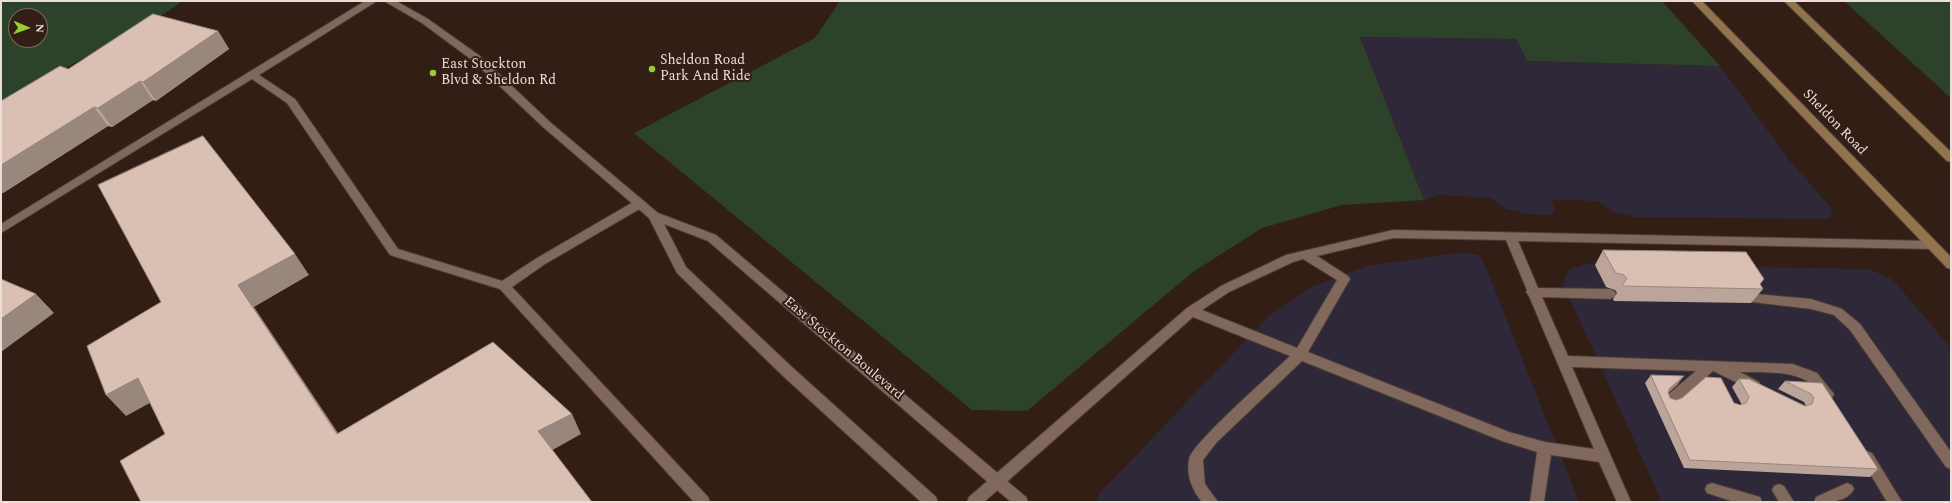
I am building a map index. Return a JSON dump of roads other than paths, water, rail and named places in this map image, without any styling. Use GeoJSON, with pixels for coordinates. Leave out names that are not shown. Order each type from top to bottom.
{"type":"FeatureCollection","features":[{"type":"Feature","properties":{"kind":"main road","name":"Sheldon Road"},"geometry":{"type":"LineString","coordinates":[[1697,1],[1951,265]]}},
{"type":"Feature","properties":{"kind":"main road"},"geometry":{"type":"LineString","coordinates":[[1789,1],[1951,158]]}},
{"type":"Feature","properties":{"kind":"street"},"geometry":{"type":"LineString","coordinates":[[1,229],[372,1]]}},
{"type":"Feature","properties":{"kind":"street","name":"East Stockton Boulevard"},"geometry":{"type":"LineString","coordinates":[[389,1],[425,22],[476,58],[547,125],[654,216],[712,238],[1020,502]]}},
{"type":"Feature","properties":{"kind":"street"},"geometry":{"type":"LineString","coordinates":[[253,75],[291,101],[394,252],[504,286],[703,502]]}},
{"type":"Feature","properties":{"kind":"street"},"geometry":{"type":"LineString","coordinates":[[504,286],[542,261],[639,204]]}},
{"type":"Feature","properties":{"kind":"street","name":"East Stockton Boulevard"},"geometry":{"type":"LineString","coordinates":[[654,216],[681,270],[788,372],[931,502]]}},
{"type":"Feature","properties":{"kind":"street"},"geometry":{"type":"LineString","coordinates":[[974,502],[1191,311],[1225,289],[1290,258],[1304,254],[1393,234],[1932,245]]}},
{"type":"Feature","properties":{"kind":"street"},"geometry":{"type":"LineString","coordinates":[[1510,237],[1532,292],[1624,502]]}},
{"type":"Feature","properties":{"kind":"street"},"geometry":{"type":"LineString","coordinates":[[1212,502],[1198,486],[1196,459],[1212,438],[1300,355],[1344,279],[1304,254]]}},
{"type":"Feature","properties":{"kind":"street"},"geometry":{"type":"LineString","coordinates":[[1532,292],[1610,294]]}},
{"type":"Feature","properties":{"kind":"street"},"geometry":{"type":"LineString","coordinates":[[1756,299],[1811,304],[1838,312],[1855,326],[1951,463]]}},
{"type":"Feature","properties":{"kind":"street"},"geometry":{"type":"LineString","coordinates":[[1191,311],[1507,437],[1545,448],[1604,456]]}},
{"type":"Feature","properties":{"kind":"street"},"geometry":{"type":"LineString","coordinates":[[1563,361],[1793,369],[1812,377],[1825,390],[1833,403]]}},
{"type":"Feature","properties":{"kind":"street"},"geometry":{"type":"LineString","coordinates":[[1712,365],[1723,385]]}},
{"type":"Feature","properties":{"kind":"street"},"geometry":{"type":"LineString","coordinates":[[1712,365],[1769,393]]}},
{"type":"Feature","properties":{"kind":"street"},"geometry":{"type":"LineString","coordinates":[[1670,401],[1712,365]]}},
{"type":"Feature","properties":{"kind":"street"},"geometry":{"type":"LineString","coordinates":[[1537,502],[1545,448]]}},
{"type":"Feature","properties":{"kind":"street"},"geometry":{"type":"LineString","coordinates":[[1862,449],[1895,502]]}},
{"type":"Feature","properties":{"kind":"street"},"geometry":{"type":"LineString","coordinates":[[1712,489],[1755,502]]}},
{"type":"Feature","properties":{"kind":"street"},"geometry":{"type":"LineString","coordinates":[[1820,502],[1847,489]]}},
{"type":"Feature","properties":{"kind":"street"},"geometry":{"type":"LineString","coordinates":[[1779,490],[1787,502]]}},
{"type":"Feature","properties":{"kind":"place","name":"Sheldon Road Park And Ride"},"geometry":{"type":"Point","coordinates":[652,69]}},
{"type":"Feature","properties":{"kind":"place","name":"East Stockton Blvd & Sheldon Rd"},"geometry":{"type":"Point","coordinates":[433,73]}}]}
